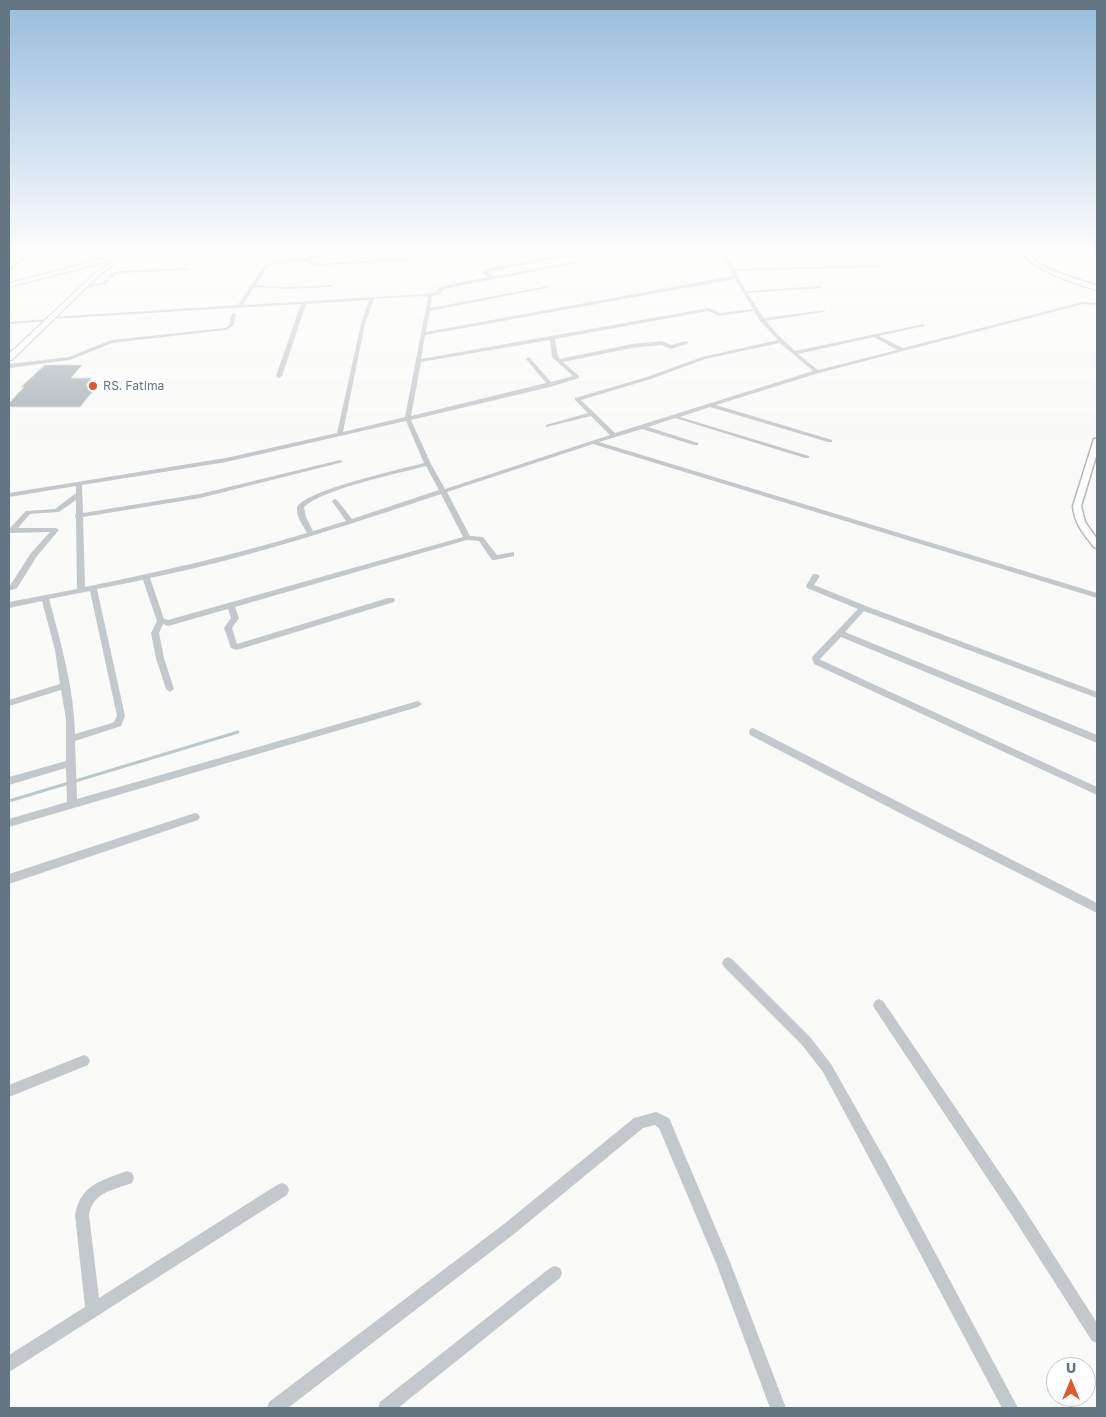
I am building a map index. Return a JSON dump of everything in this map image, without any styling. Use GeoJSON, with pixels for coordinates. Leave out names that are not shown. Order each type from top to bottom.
{"type":"FeatureCollection","features":[{"type":"Feature","properties":{"kind":"main road"},"geometry":{"type":"LineString","coordinates":[[9,358],[13,350],[56,314]]}},
{"type":"Feature","properties":{"kind":"street"},"geometry":{"type":"LineString","coordinates":[[9,323],[122,314]]}},
{"type":"Feature","properties":{"kind":"street"},"geometry":{"type":"LineString","coordinates":[[9,366],[70,358],[111,342],[226,329],[231,326],[234,314]]}},
{"type":"Feature","properties":{"kind":"street"},"geometry":{"type":"LineString","coordinates":[[279,376],[300,314]]}},
{"type":"Feature","properties":{"kind":"street"},"geometry":{"type":"LineString","coordinates":[[340,433],[366,314]]}},
{"type":"Feature","properties":{"kind":"street"},"geometry":{"type":"LineString","coordinates":[[427,314],[408,420],[428,464],[468,536],[467,538]]}},
{"type":"Feature","properties":{"kind":"street"},"geometry":{"type":"LineString","coordinates":[[424,334],[535,314]]}},
{"type":"Feature","properties":{"kind":"street"},"geometry":{"type":"LineString","coordinates":[[418,361],[680,314]]}},
{"type":"Feature","properties":{"kind":"street"},"geometry":{"type":"LineString","coordinates":[[758,314],[780,341],[817,372]]}},
{"type":"Feature","properties":{"kind":"street"},"geometry":{"type":"LineString","coordinates":[[762,320],[802,314]]}},
{"type":"Feature","properties":{"kind":"street"},"geometry":{"type":"LineString","coordinates":[[9,605],[146,577],[222,559],[311,534],[593,442],[817,372],[1040,314]]}},
{"type":"Feature","properties":{"kind":"street"},"geometry":{"type":"LineString","coordinates":[[794,353],[922,325]]}},
{"type":"Feature","properties":{"kind":"street"},"geometry":{"type":"LineString","coordinates":[[876,336],[902,350]]}},
{"type":"Feature","properties":{"kind":"street"},"geometry":{"type":"LineString","coordinates":[[9,495],[203,464],[340,433],[408,420],[577,377],[553,353],[552,338]]}},
{"type":"Feature","properties":{"kind":"street"},"geometry":{"type":"LineString","coordinates":[[614,436],[577,399],[649,378],[704,358],[780,341]]}},
{"type":"Feature","properties":{"kind":"street"},"geometry":{"type":"LineString","coordinates":[[559,361],[632,346],[662,343],[671,346],[686,343]]}},
{"type":"Feature","properties":{"kind":"street"},"geometry":{"type":"LineString","coordinates":[[529,359],[550,385]]}},
{"type":"Feature","properties":{"kind":"street"},"geometry":{"type":"LineString","coordinates":[[712,406],[830,441]]}},
{"type":"Feature","properties":{"kind":"street"},"geometry":{"type":"LineString","coordinates":[[548,426],[592,414]]}},
{"type":"Feature","properties":{"kind":"street"},"geometry":{"type":"LineString","coordinates":[[675,417],[807,456]]}},
{"type":"Feature","properties":{"kind":"street"},"geometry":{"type":"LineString","coordinates":[[642,427],[696,444]]}},
{"type":"Feature","properties":{"kind":"street"},"geometry":{"type":"LineString","coordinates":[[1097,441],[1077,506],[1077,513],[1083,527],[1097,545]]}},
{"type":"Feature","properties":{"kind":"street"},"geometry":{"type":"LineString","coordinates":[[593,442],[1097,596]]}},
{"type":"Feature","properties":{"kind":"street"},"geometry":{"type":"LineString","coordinates":[[78,516],[200,496],[340,462]]}},
{"type":"Feature","properties":{"kind":"street"},"geometry":{"type":"LineString","coordinates":[[311,534],[301,510],[301,506],[306,499],[324,492],[428,464]]}},
{"type":"Feature","properties":{"kind":"street"},"geometry":{"type":"LineString","coordinates":[[79,485],[78,516],[81,590]]}},
{"type":"Feature","properties":{"kind":"street"},"geometry":{"type":"LineString","coordinates":[[10,531],[28,512],[57,511],[78,494]]}},
{"type":"Feature","properties":{"kind":"street"},"geometry":{"type":"LineString","coordinates":[[335,501],[350,522]]}},
{"type":"Feature","properties":{"kind":"street"},"geometry":{"type":"LineString","coordinates":[[9,589],[14,586],[34,555],[56,530],[10,531]]}},
{"type":"Feature","properties":{"kind":"street"},"geometry":{"type":"LineString","coordinates":[[161,621],[172,622],[231,606],[467,538],[481,539],[495,558],[511,554]]}},
{"type":"Feature","properties":{"kind":"street"},"geometry":{"type":"LineString","coordinates":[[816,576],[810,586],[863,608],[1097,695]]}},
{"type":"Feature","properties":{"kind":"street"},"geometry":{"type":"LineString","coordinates":[[146,577],[161,621]]}},
{"type":"Feature","properties":{"kind":"street"},"geometry":{"type":"LineString","coordinates":[[71,739],[112,727],[118,724],[121,716],[93,587]]}},
{"type":"Feature","properties":{"kind":"street"},"geometry":{"type":"LineString","coordinates":[[45,598],[59,650],[70,719],[72,804]]}},
{"type":"Feature","properties":{"kind":"street"},"geometry":{"type":"LineString","coordinates":[[231,606],[234,618],[228,628],[234,646],[237,647],[391,600]]}},
{"type":"Feature","properties":{"kind":"street"},"geometry":{"type":"LineString","coordinates":[[863,608],[816,658],[820,664],[1097,791]]}},
{"type":"Feature","properties":{"kind":"street"},"geometry":{"type":"LineString","coordinates":[[161,621],[156,627],[155,632],[160,658],[170,689]]}},
{"type":"Feature","properties":{"kind":"street"},"geometry":{"type":"LineString","coordinates":[[840,633],[1097,739]]}},
{"type":"Feature","properties":{"kind":"street"},"geometry":{"type":"LineString","coordinates":[[9,703],[65,686]]}},
{"type":"Feature","properties":{"kind":"street"},"geometry":{"type":"LineString","coordinates":[[9,822],[418,704]]}},
{"type":"Feature","properties":{"kind":"street"},"geometry":{"type":"LineString","coordinates":[[753,732],[898,808],[1097,908]]}},
{"type":"Feature","properties":{"kind":"street"},"geometry":{"type":"LineString","coordinates":[[9,781],[71,763]]}},
{"type":"Feature","properties":{"kind":"street"},"geometry":{"type":"LineString","coordinates":[[9,879],[195,817]]}},
{"type":"Feature","properties":{"kind":"street"},"geometry":{"type":"LineString","coordinates":[[728,963],[806,1041],[827,1068],[886,1174],[1010,1408]]}},
{"type":"Feature","properties":{"kind":"street"},"geometry":{"type":"LineString","coordinates":[[879,1005],[1016,1208],[1097,1336]]}},
{"type":"Feature","properties":{"kind":"street"},"geometry":{"type":"LineString","coordinates":[[9,1091],[84,1061]]}},
{"type":"Feature","properties":{"kind":"street"},"geometry":{"type":"LineString","coordinates":[[275,1408],[509,1229],[639,1123],[656,1118],[664,1123],[723,1262],[778,1408]]}},
{"type":"Feature","properties":{"kind":"street"},"geometry":{"type":"LineString","coordinates":[[93,1310],[82,1207],[86,1199],[95,1191],[127,1178]]}},
{"type":"Feature","properties":{"kind":"street"},"geometry":{"type":"LineString","coordinates":[[9,1364],[282,1190]]}},
{"type":"Feature","properties":{"kind":"street"},"geometry":{"type":"LineString","coordinates":[[386,1408],[555,1273]]}},
{"type":"Feature","properties":{"kind":"building","name":"RS. Fatima"},"geometry":{"type":"Polygon","coordinates":[[[45,365],[82,365],[71,378],[92,378],[86,385],[98,385],[80,407],[9,407],[9,403],[24,387],[21,387],[45,365]]]}},
{"type":"Feature","properties":{"kind":"waterway"},"geometry":{"type":"LineString","coordinates":[[9,801],[238,732]]}},
{"type":"Feature","properties":{"kind":"place","name":"RS. Fatima"},"geometry":{"type":"Point","coordinates":[93,386]}}]}
